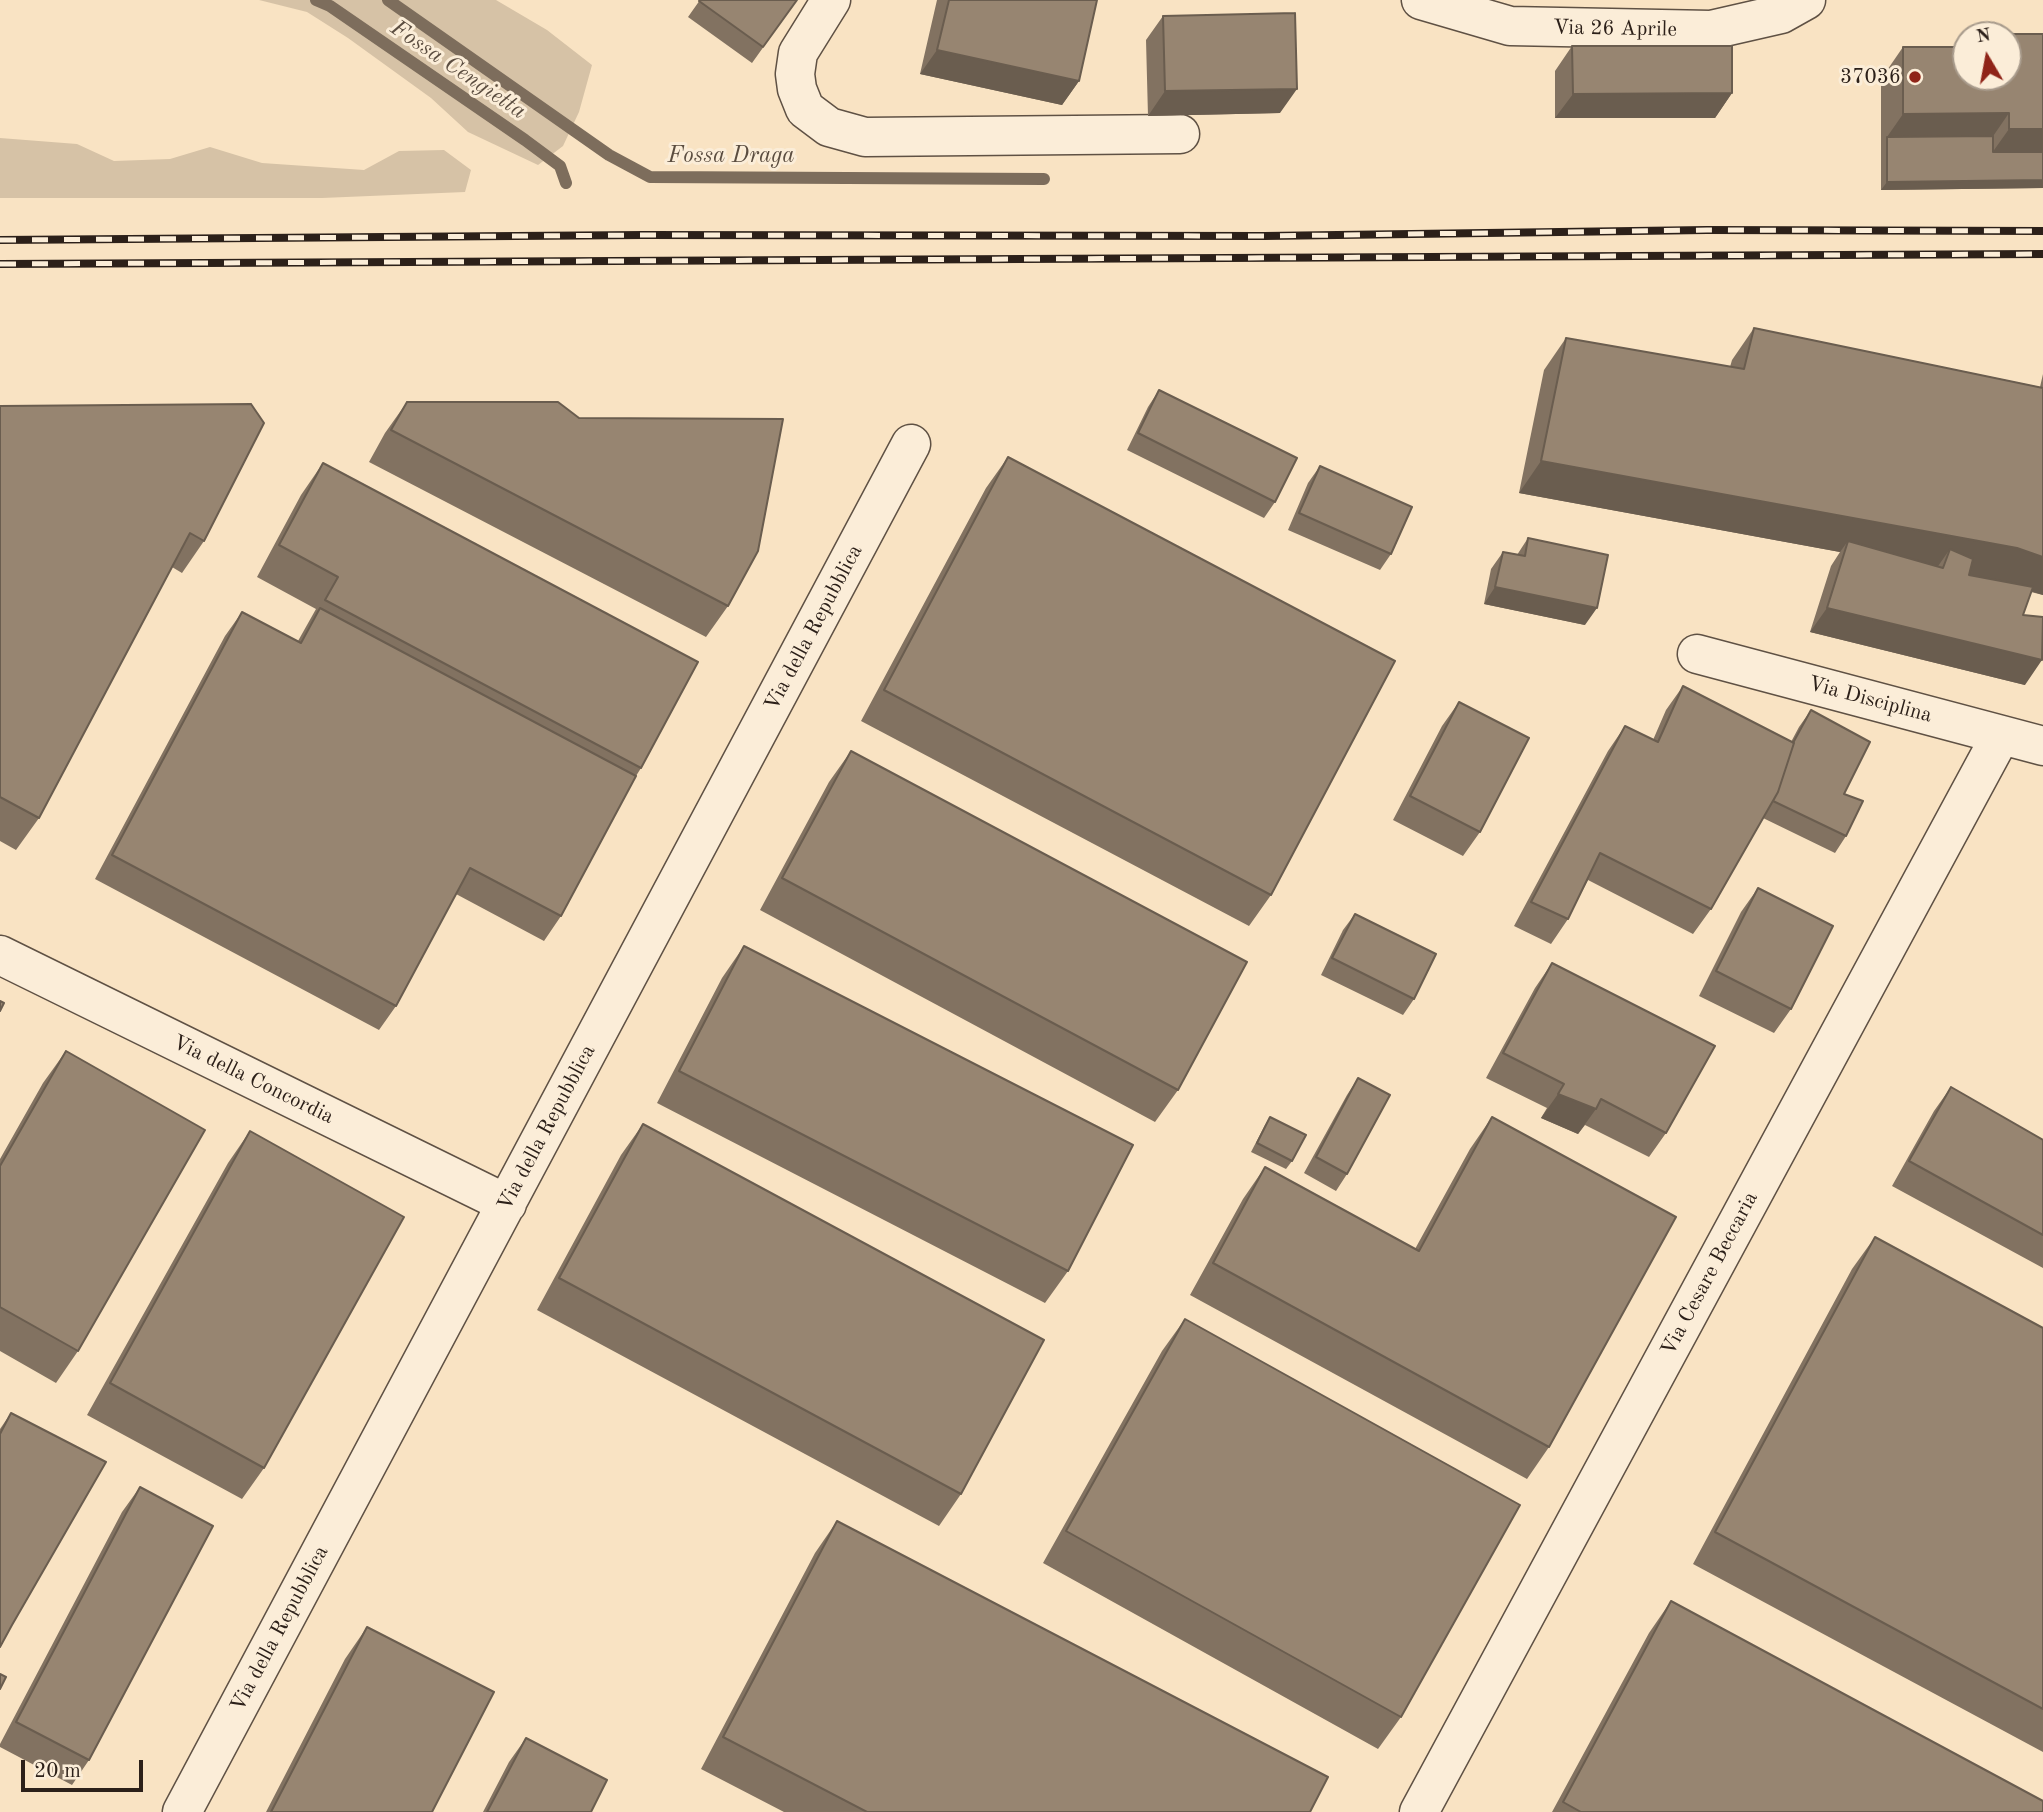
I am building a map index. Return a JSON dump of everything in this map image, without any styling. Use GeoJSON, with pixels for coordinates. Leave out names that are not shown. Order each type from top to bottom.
{"type":"FeatureCollection","features":[{"type":"Feature","properties":{"kind":"street"},"geometry":{"type":"LineString","coordinates":[[831,0],[798,53],[795,74],[797,89],[805,109],[829,127],[865,137],[1180,134]]}},
{"type":"Feature","properties":{"kind":"street","name":"Via 26 Aprile"},"geometry":{"type":"LineString","coordinates":[[1421,0],[1510,26],[1711,30],[1781,14],[1806,0]]}},
{"type":"Feature","properties":{"kind":"street","name":"Via della Repubblica"},"geometry":{"type":"LineString","coordinates":[[182,1812],[911,444]]}},
{"type":"Feature","properties":{"kind":"street","name":"Via Disciplina"},"geometry":{"type":"LineString","coordinates":[[1697,654],[2043,746]]}},
{"type":"Feature","properties":{"kind":"street","name":"Via Cesare Beccaria"},"geometry":{"type":"LineString","coordinates":[[1419,1812],[2001,735]]}},
{"type":"Feature","properties":{"kind":"street","name":"Via della Concordia"},"geometry":{"type":"LineString","coordinates":[[0,955],[507,1204]]}},
{"type":"Feature","properties":{"kind":"shaded area"},"geometry":{"type":"Polygon","coordinates":[[[259,0],[496,0],[547,30],[592,65],[579,112],[563,146],[538,165],[468,132],[431,98],[307,12],[259,0]]]}},
{"type":"Feature","properties":{"kind":"shaded area"},"geometry":{"type":"Polygon","coordinates":[[[0,138],[77,144],[114,161],[170,159],[210,147],[262,163],[364,170],[399,151],[444,150],[471,170],[465,192],[322,198],[0,198],[0,138]]]}},
{"type":"Feature","properties":{"kind":"building"},"geometry":{"type":"Polygon","coordinates":[[[700,0],[797,0],[763,47],[700,0]]]}},
{"type":"Feature","properties":{"kind":"building"},"geometry":{"type":"Polygon","coordinates":[[[949,0],[1097,0],[1079,81],[937,50],[949,0]]]}},
{"type":"Feature","properties":{"kind":"building"},"geometry":{"type":"Polygon","coordinates":[[[1295,13],[1297,89],[1165,91],[1163,16],[1295,13]]]}},
{"type":"Feature","properties":{"kind":"building"},"geometry":{"type":"Polygon","coordinates":[[[2022,34],[2043,34],[2043,129],[2009,129],[2009,113],[1903,114],[1903,47],[1952,47],[1952,91],[2022,91],[2022,34]]]}},
{"type":"Feature","properties":{"kind":"building"},"geometry":{"type":"Polygon","coordinates":[[[1572,46],[1732,46],[1732,93],[1573,94],[1572,46]]]}},
{"type":"Feature","properties":{"kind":"building"},"geometry":{"type":"Polygon","coordinates":[[[1993,136],[1993,152],[2043,152],[2043,180],[1887,182],[1887,137],[1993,136]]]}},
{"type":"Feature","properties":{"kind":"building"},"geometry":{"type":"Polygon","coordinates":[[[1754,328],[2043,388],[2043,557],[2017,548],[1541,461],[1566,338],[1744,369],[1754,328]]]}},
{"type":"Feature","properties":{"kind":"building"},"geometry":{"type":"Polygon","coordinates":[[[1159,390],[1297,458],[1275,502],[1138,433],[1159,390]]]}},
{"type":"Feature","properties":{"kind":"building"},"geometry":{"type":"Polygon","coordinates":[[[407,402],[558,402],[579,418],[783,419],[758,551],[728,606],[391,430],[407,402]]]}},
{"type":"Feature","properties":{"kind":"building"},"geometry":{"type":"Polygon","coordinates":[[[251,404],[264,423],[204,541],[190,533],[39,818],[0,797],[0,406],[251,404]]]}},
{"type":"Feature","properties":{"kind":"building"},"geometry":{"type":"Polygon","coordinates":[[[1008,457],[1395,661],[1271,895],[884,690],[1008,457]]]}},
{"type":"Feature","properties":{"kind":"building"},"geometry":{"type":"Polygon","coordinates":[[[323,463],[698,662],[641,768],[325,600],[338,577],[279,545],[323,463]]]}},
{"type":"Feature","properties":{"kind":"building"},"geometry":{"type":"Polygon","coordinates":[[[1320,466],[1412,507],[1391,554],[1299,513],[1320,466]]]}},
{"type":"Feature","properties":{"kind":"building"},"geometry":{"type":"Polygon","coordinates":[[[1528,538],[1608,555],[1597,608],[1495,587],[1503,552],[1525,556],[1528,538]]]}},
{"type":"Feature","properties":{"kind":"building"},"geometry":{"type":"Polygon","coordinates":[[[1848,541],[1943,568],[1950,549],[1973,559],[1969,575],[2033,587],[2023,615],[2043,617],[2042,660],[1827,608],[1848,541]]]}},
{"type":"Feature","properties":{"kind":"building"},"geometry":{"type":"Polygon","coordinates":[[[320,608],[636,776],[561,916],[470,868],[396,1006],[112,855],[242,612],[301,643],[320,608]]]}},
{"type":"Feature","properties":{"kind":"building"},"geometry":{"type":"Polygon","coordinates":[[[1683,686],[1794,743],[1778,792],[1711,909],[1600,853],[1568,919],[1531,902],[1625,726],[1658,742],[1683,686]]]}},
{"type":"Feature","properties":{"kind":"building"},"geometry":{"type":"Polygon","coordinates":[[[1459,702],[1529,738],[1480,832],[1410,796],[1459,702]]]}},
{"type":"Feature","properties":{"kind":"building"},"geometry":{"type":"Polygon","coordinates":[[[1811,710],[1870,742],[1844,794],[1863,801],[1846,836],[1773,801],[1793,743],[1811,710]]]}},
{"type":"Feature","properties":{"kind":"building"},"geometry":{"type":"Polygon","coordinates":[[[851,751],[1247,962],[1178,1090],[782,878],[851,751]]]}},
{"type":"Feature","properties":{"kind":"building"},"geometry":{"type":"Polygon","coordinates":[[[1758,888],[1833,926],[1791,1009],[1716,971],[1758,888]]]}},
{"type":"Feature","properties":{"kind":"building"},"geometry":{"type":"Polygon","coordinates":[[[1355,914],[1436,954],[1414,999],[1332,958],[1355,914]]]}},
{"type":"Feature","properties":{"kind":"building"},"geometry":{"type":"Polygon","coordinates":[[[744,946],[1133,1145],[1068,1271],[679,1071],[744,946]]]}},
{"type":"Feature","properties":{"kind":"building"},"geometry":{"type":"Polygon","coordinates":[[[1552,963],[1715,1046],[1666,1133],[1601,1099],[1596,1109],[1558,1094],[1564,1084],[1503,1053],[1552,963]]]}},
{"type":"Feature","properties":{"kind":"building"},"geometry":{"type":"Polygon","coordinates":[[[66,1051],[205,1130],[78,1351],[0,1307],[0,1166],[66,1051]]]}},
{"type":"Feature","properties":{"kind":"building"},"geometry":{"type":"Polygon","coordinates":[[[1358,1078],[1390,1095],[1347,1174],[1316,1157],[1358,1078]]]}},
{"type":"Feature","properties":{"kind":"building"},"geometry":{"type":"Polygon","coordinates":[[[1951,1087],[2043,1140],[2043,1235],[1909,1161],[1951,1087]]]}},
{"type":"Feature","properties":{"kind":"building"},"geometry":{"type":"Polygon","coordinates":[[[1270,1117],[1306,1135],[1292,1161],[1257,1143],[1270,1117]]]}},
{"type":"Feature","properties":{"kind":"building"},"geometry":{"type":"Polygon","coordinates":[[[1492,1117],[1676,1217],[1549,1447],[1213,1263],[1265,1167],[1419,1251],[1492,1117]]]}},
{"type":"Feature","properties":{"kind":"building"},"geometry":{"type":"Polygon","coordinates":[[[643,1124],[1044,1340],[961,1494],[559,1278],[643,1124]]]}},
{"type":"Feature","properties":{"kind":"building"},"geometry":{"type":"Polygon","coordinates":[[[250,1131],[404,1217],[264,1468],[110,1383],[250,1131]]]}},
{"type":"Feature","properties":{"kind":"building"},"geometry":{"type":"Polygon","coordinates":[[[1875,1237],[2043,1328],[2043,1709],[1715,1532],[1875,1237]]]}},
{"type":"Feature","properties":{"kind":"building"},"geometry":{"type":"Polygon","coordinates":[[[1185,1319],[1520,1505],[1401,1717],[1066,1531],[1185,1319]]]}},
{"type":"Feature","properties":{"kind":"building"},"geometry":{"type":"Polygon","coordinates":[[[11,1413],[106,1462],[0,1647],[0,1434],[11,1413]]]}},
{"type":"Feature","properties":{"kind":"building"},"geometry":{"type":"Polygon","coordinates":[[[140,1487],[213,1526],[89,1760],[16,1722],[140,1487]]]}},
{"type":"Feature","properties":{"kind":"building"},"geometry":{"type":"Polygon","coordinates":[[[837,1521],[1328,1777],[1310,1812],[867,1812],[723,1737],[837,1521]]]}},
{"type":"Feature","properties":{"kind":"building"},"geometry":{"type":"Polygon","coordinates":[[[1671,1601],[2043,1801],[2043,1812],[1581,1812],[1563,1802],[1671,1601]]]}},
{"type":"Feature","properties":{"kind":"building"},"geometry":{"type":"Polygon","coordinates":[[[367,1627],[494,1692],[432,1812],[271,1812],[367,1627]]]}},
{"type":"Feature","properties":{"kind":"building"},"geometry":{"type":"Polygon","coordinates":[[[0,1674],[6,1677],[0,1689],[0,1674]]]}},
{"type":"Feature","properties":{"kind":"building"},"geometry":{"type":"Polygon","coordinates":[[[526,1738],[607,1780],[591,1812],[487,1812],[526,1738]]]}},
{"type":"Feature","properties":{"kind":"waterway","name":"Fossa Cengietta"},"geometry":{"type":"LineString","coordinates":[[316,0],[330,6],[525,140],[560,166],[566,183]]}},
{"type":"Feature","properties":{"kind":"waterway","name":"Fossa Draga"},"geometry":{"type":"LineString","coordinates":[[388,0],[609,155],[650,177],[1044,179]]}},
{"type":"Feature","properties":{"kind":"railway"},"geometry":{"type":"LineString","coordinates":[[0,240],[644,235],[1264,236],[1707,230],[2043,231]]}},
{"type":"Feature","properties":{"kind":"railway"},"geometry":{"type":"LineString","coordinates":[[0,264],[2043,254]]}},
{"type":"Feature","properties":{"kind":"place","name":"37036"},"geometry":{"type":"Point","coordinates":[1915,77]}}]}
